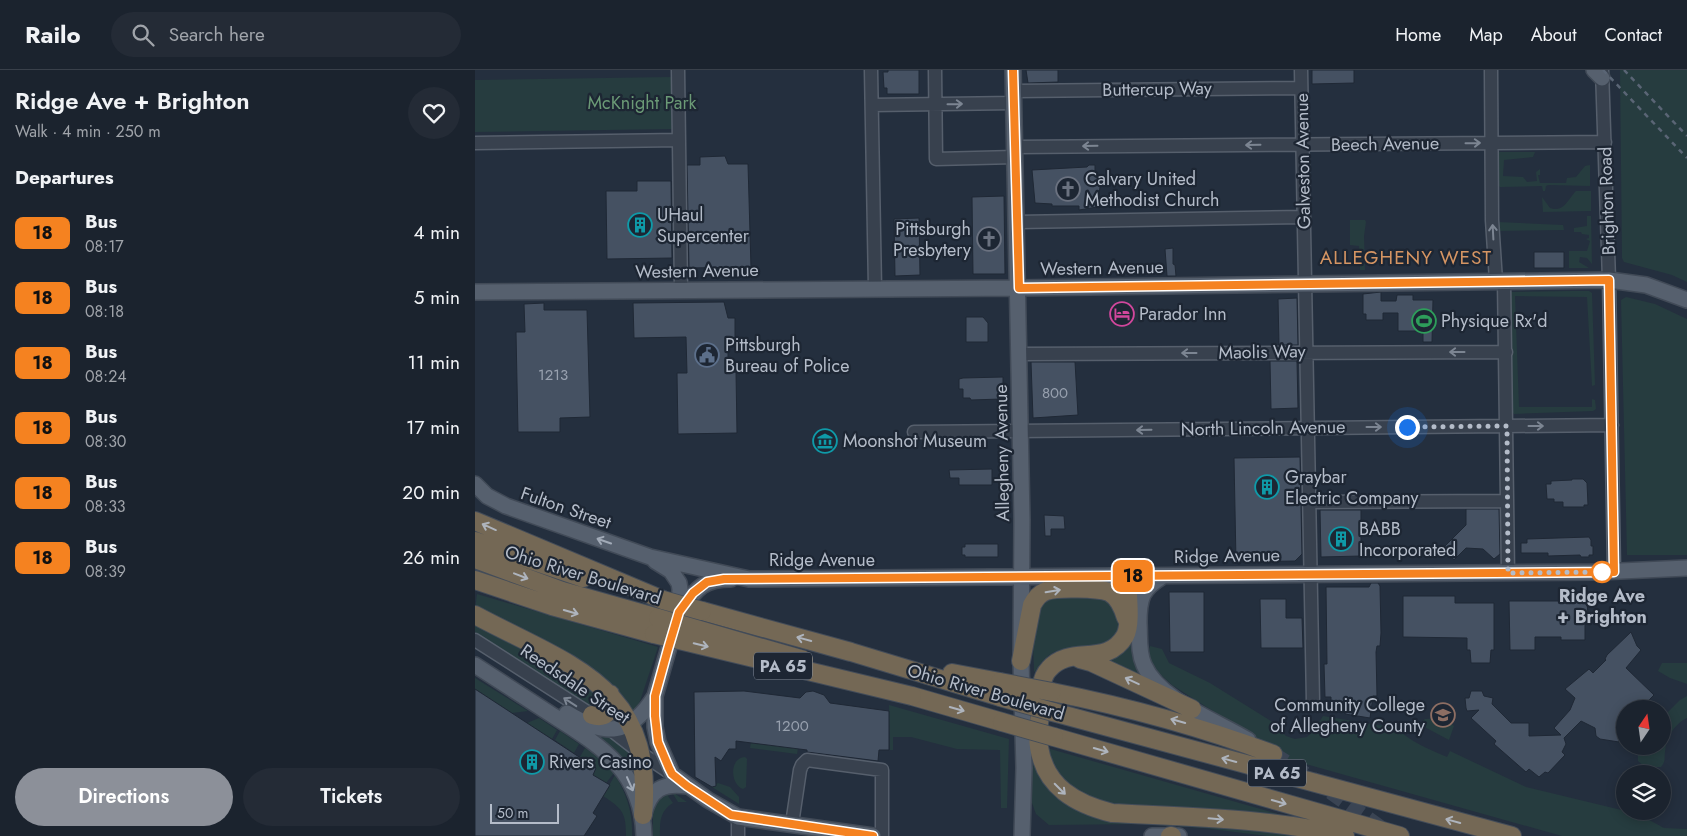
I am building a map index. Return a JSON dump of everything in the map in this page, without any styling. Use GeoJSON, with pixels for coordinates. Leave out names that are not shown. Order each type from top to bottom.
{"type":"FeatureCollection","features":[{"type":"Feature","properties":{"kind":"highway"},"geometry":{"type":"LineString","coordinates":[[475,521],[663,600]]}},
{"type":"Feature","properties":{"kind":"highway","name":"Ohio River Boulevard"},"geometry":{"type":"LineString","coordinates":[[475,541],[563,572],[851,652],[1000,690],[1053,712],[1507,835]]}},
{"type":"Feature","properties":{"kind":"highway"},"geometry":{"type":"LineString","coordinates":[[475,559],[656,626]]}},
{"type":"Feature","properties":{"kind":"highway"},"geometry":{"type":"LineString","coordinates":[[1127,576],[1128,624],[1126,634],[1118,645],[1109,653],[1065,658],[1047,670],[1043,681],[1038,746],[1049,777],[1067,795],[1092,808],[1112,813],[1259,822],[1345,836]]}},
{"type":"Feature","properties":{"kind":"highway","name":"Ohio River Boulevard"},"geometry":{"type":"LineString","coordinates":[[475,580],[552,606],[767,648],[912,696],[1400,836]]}},
{"type":"Feature","properties":{"kind":"highway"},"geometry":{"type":"LineString","coordinates":[[1021,661],[1032,605],[1035,599],[1044,592],[1099,590],[1109,592],[1115,596],[1123,608],[1128,624]]}},
{"type":"Feature","properties":{"kind":"highway"},"geometry":{"type":"LineString","coordinates":[[475,615],[578,669],[595,680],[610,694],[631,724],[642,754],[645,783],[643,814]]}},
{"type":"Feature","properties":{"kind":"highway"},"geometry":{"type":"LineString","coordinates":[[1065,658],[1091,662],[1192,709]]}},
{"type":"Feature","properties":{"kind":"highway"},"geometry":{"type":"LineString","coordinates":[[1000,690],[1052,692],[1163,717],[1201,728],[1273,754]]}},
{"type":"Feature","properties":{"kind":"highway"},"geometry":{"type":"LineString","coordinates":[[592,715],[600,717],[608,714],[612,705],[610,694]]}},
{"type":"Feature","properties":{"kind":"main road","name":"Allegheny Avenue"},"geometry":{"type":"LineString","coordinates":[[1013,70],[1018,222],[1021,431],[1021,661],[1024,768],[1022,836]]}},
{"type":"Feature","properties":{"kind":"main road","name":"Western Avenue"},"geometry":{"type":"LineString","coordinates":[[475,292],[1019,288],[1609,280],[1646,285],[1687,300]]}},
{"type":"Feature","properties":{"kind":"main road","name":"Fulton Street"},"geometry":{"type":"LineString","coordinates":[[475,484],[487,496],[506,506],[650,557]]}},
{"type":"Feature","properties":{"kind":"main road","name":"Ridge Avenue"},"geometry":{"type":"LineString","coordinates":[[650,557],[749,579],[1614,572],[1687,568]]}},
{"type":"Feature","properties":{"kind":"main road"},"geometry":{"type":"LineString","coordinates":[[650,557],[671,571],[676,577],[680,589],[679,612],[655,696],[655,727],[658,742],[672,774]]}},
{"type":"Feature","properties":{"kind":"main road"},"geometry":{"type":"LineString","coordinates":[[1163,576],[1148,586],[1141,598],[1139,612],[1144,666],[1157,685],[1192,709],[1273,754]]}},
{"type":"Feature","properties":{"kind":"main road"},"geometry":{"type":"LineString","coordinates":[[679,612],[697,588],[707,582],[749,579]]}},
{"type":"Feature","properties":{"kind":"main road"},"geometry":{"type":"LineString","coordinates":[[481,669],[536,693],[583,723],[598,728],[610,729],[631,724],[643,714],[655,696]]}},
{"type":"Feature","properties":{"kind":"main road"},"geometry":{"type":"LineString","coordinates":[[481,669],[585,736],[613,759],[623,770],[643,814],[644,836]]}},
{"type":"Feature","properties":{"kind":"main road","name":"Reedsdale Street"},"geometry":{"type":"LineString","coordinates":[[672,774],[726,812],[738,817],[873,836]]}},
{"type":"Feature","properties":{"kind":"main road"},"geometry":{"type":"LineString","coordinates":[[643,814],[650,797],[659,789],[671,785],[687,786]]}},
{"type":"Feature","properties":{"kind":"main road"},"geometry":{"type":"LineString","coordinates":[[1152,836],[1179,836]]}},
{"type":"Feature","properties":{"kind":"street"},"geometry":{"type":"LineString","coordinates":[[677,70],[681,290]]}},
{"type":"Feature","properties":{"kind":"street"},"geometry":{"type":"LineString","coordinates":[[871,70],[875,288]]}},
{"type":"Feature","properties":{"kind":"street"},"geometry":{"type":"LineString","coordinates":[[935,70],[935,104]]}},
{"type":"Feature","properties":{"kind":"street","name":"Galveston Avenue"},"geometry":{"type":"LineString","coordinates":[[1301,70],[1313,702]]}},
{"type":"Feature","properties":{"kind":"street"},"geometry":{"type":"LineString","coordinates":[[1491,70],[1493,143],[1492,220],[1500,281],[1506,352],[1508,573]]}},
{"type":"Feature","properties":{"kind":"street","name":"Brighton Road"},"geometry":{"type":"LineString","coordinates":[[1600,75],[1605,142],[1609,280],[1614,572]]}},
{"type":"Feature","properties":{"kind":"street","name":"Buttercup Way"},"geometry":{"type":"LineString","coordinates":[[872,105],[935,104],[1014,97],[1301,88]]}},
{"type":"Feature","properties":{"kind":"street","name":"Beech Avenue"},"geometry":{"type":"LineString","coordinates":[[935,104],[936,159],[1015,152],[1302,144],[1605,142]]}},
{"type":"Feature","properties":{"kind":"street"},"geometry":{"type":"LineString","coordinates":[[475,143],[679,140]]}},
{"type":"Feature","properties":{"kind":"street"},"geometry":{"type":"LineString","coordinates":[[1018,222],[1305,217]]}},
{"type":"Feature","properties":{"kind":"street","name":"Maolis Way"},"geometry":{"type":"LineString","coordinates":[[1019,354],[1506,352]]}},
{"type":"Feature","properties":{"kind":"street","name":"North Lincoln Avenue"},"geometry":{"type":"LineString","coordinates":[[914,432],[1612,425]]}},
{"type":"Feature","properties":{"kind":"street"},"geometry":{"type":"LineString","coordinates":[[1309,502],[1507,501]]}},
{"type":"Feature","properties":{"kind":"street","name":"Reedsdale Street"},"geometry":{"type":"LineString","coordinates":[[475,640],[592,715],[642,754],[672,774]]}},
{"type":"Feature","properties":{"kind":"street"},"geometry":{"type":"LineString","coordinates":[[792,824],[800,770],[802,764],[807,760],[882,770],[882,836]]}},
{"type":"Feature","properties":{"kind":"street"},"geometry":{"type":"LineString","coordinates":[[738,817],[738,836]]}},
{"type":"Feature","properties":{"kind":"green space"},"geometry":{"type":"Polygon","coordinates":[[[1620,70],[1687,70],[1687,282],[1672,275],[1624,262],[1622,258],[1620,70]]]}},
{"type":"Feature","properties":{"kind":"green space","name":"McKnight Park"},"geometry":{"type":"Polygon","coordinates":[[[671,77],[672,129],[475,132],[475,80],[671,77]]]}},
{"type":"Feature","properties":{"kind":"green space"},"geometry":{"type":"Polygon","coordinates":[[[1496,152],[1535,152],[1533,157],[1504,160],[1503,176],[1523,177],[1527,182],[1537,181],[1536,172],[1540,169],[1540,175],[1538,175],[1540,183],[1566,183],[1567,178],[1576,177],[1585,166],[1590,165],[1590,186],[1548,185],[1545,191],[1543,191],[1542,186],[1500,187],[1498,185],[1496,152]]]}},
{"type":"Feature","properties":{"kind":"green space"},"geometry":{"type":"Polygon","coordinates":[[[1576,191],[1591,191],[1591,211],[1543,212],[1542,197],[1550,208],[1559,209],[1576,191]]]}},
{"type":"Feature","properties":{"kind":"green space"},"geometry":{"type":"Polygon","coordinates":[[[1587,216],[1591,216],[1592,264],[1587,258],[1580,257],[1579,262],[1589,268],[1569,268],[1569,251],[1587,251],[1590,241],[1586,239],[1589,238],[1589,235],[1574,232],[1574,228],[1587,226],[1587,216]]]}},
{"type":"Feature","properties":{"kind":"green space"},"geometry":{"type":"Polygon","coordinates":[[[1350,220],[1365,220],[1366,222],[1364,236],[1365,270],[1360,270],[1359,246],[1350,245],[1350,220]]]}},
{"type":"Feature","properties":{"kind":"green space"},"geometry":{"type":"Polygon","coordinates":[[[1497,222],[1563,225],[1564,230],[1497,231],[1497,222]]]}},
{"type":"Feature","properties":{"kind":"green space"},"geometry":{"type":"Polygon","coordinates":[[[1589,291],[1592,293],[1595,385],[1592,386],[1587,297],[1515,296],[1519,407],[1592,407],[1592,399],[1595,400],[1596,409],[1593,411],[1514,414],[1512,412],[1510,292],[1589,291]]]}},
{"type":"Feature","properties":{"kind":"green space"},"geometry":{"type":"Polygon","coordinates":[[[1626,297],[1655,304],[1687,319],[1687,555],[1627,555],[1621,300],[1626,297]]]}},
{"type":"Feature","properties":{"kind":"green space"},"geometry":{"type":"Polygon","coordinates":[[[477,594],[658,647],[639,704],[641,706],[633,715],[612,687],[600,675],[475,609],[477,594]]]}},
{"type":"Feature","properties":{"kind":"green space"},"geometry":{"type":"Polygon","coordinates":[[[1063,595],[1096,596],[1111,601],[1121,626],[1115,639],[1108,643],[1087,648],[1060,650],[1051,654],[1043,661],[1035,672],[1033,652],[1034,629],[1039,609],[1045,601],[1063,595]]]}},
{"type":"Feature","properties":{"kind":"green space"},"geometry":{"type":"Polygon","coordinates":[[[475,621],[562,668],[607,701],[598,711],[475,632],[475,621]]]}},
{"type":"Feature","properties":{"kind":"green space"},"geometry":{"type":"Polygon","coordinates":[[[1135,630],[1149,681],[1104,661],[1135,630]]]}},
{"type":"Feature","properties":{"kind":"green space"},"geometry":{"type":"Polygon","coordinates":[[[1150,646],[1162,649],[1169,663],[1210,683],[1271,721],[1286,736],[1295,739],[1307,737],[1315,729],[1323,716],[1396,728],[1414,741],[1433,751],[1447,757],[1450,751],[1526,787],[1616,809],[1616,820],[1649,820],[1664,828],[1687,829],[1687,836],[1562,836],[1288,759],[1172,685],[1155,668],[1149,652],[1150,646]]]}},
{"type":"Feature","properties":{"kind":"green space"},"geometry":{"type":"Polygon","coordinates":[[[1662,663],[1687,663],[1687,684],[1658,671],[1662,663]]]}},
{"type":"Feature","properties":{"kind":"green space"},"geometry":{"type":"Polygon","coordinates":[[[475,678],[528,711],[512,713],[475,689],[475,678]]]}},
{"type":"Feature","properties":{"kind":"green space"},"geometry":{"type":"Polygon","coordinates":[[[1687,696],[1687,718],[1678,724],[1671,734],[1671,709],[1687,696]]]}},
{"type":"Feature","properties":{"kind":"green space"},"geometry":{"type":"Polygon","coordinates":[[[889,705],[1009,739],[1007,808],[1001,808],[1000,750],[957,749],[911,737],[893,737],[893,750],[890,750],[889,705]]]}},
{"type":"Feature","properties":{"kind":"green space"},"geometry":{"type":"Polygon","coordinates":[[[539,718],[557,730],[552,739],[527,723],[539,718]]]}},
{"type":"Feature","properties":{"kind":"green space"},"geometry":{"type":"Polygon","coordinates":[[[1445,718],[1454,726],[1449,740],[1419,724],[1425,719],[1445,718]]]}},
{"type":"Feature","properties":{"kind":"green space"},"geometry":{"type":"Polygon","coordinates":[[[560,731],[579,744],[574,753],[555,740],[560,731]]]}},
{"type":"Feature","properties":{"kind":"green space"},"geometry":{"type":"Polygon","coordinates":[[[598,734],[610,737],[636,756],[640,774],[633,775],[616,752],[598,734]]]}},
{"type":"Feature","properties":{"kind":"green space"},"geometry":{"type":"Polygon","coordinates":[[[751,743],[798,748],[797,754],[750,748],[751,743]]]}},
{"type":"Feature","properties":{"kind":"green space"},"geometry":{"type":"Polygon","coordinates":[[[1030,746],[1068,805],[1097,818],[1248,827],[1317,836],[1267,836],[1203,828],[1142,824],[1049,825],[1036,814],[1032,803],[1030,746]]]}},
{"type":"Feature","properties":{"kind":"green space"},"geometry":{"type":"Polygon","coordinates":[[[585,748],[606,763],[614,773],[606,783],[592,775],[596,768],[580,757],[585,748]]]}},
{"type":"Feature","properties":{"kind":"green space"},"geometry":{"type":"Polygon","coordinates":[[[1047,748],[1292,818],[1106,803],[1076,792],[1057,773],[1047,748]]]}},
{"type":"Feature","properties":{"kind":"green space"},"geometry":{"type":"Polygon","coordinates":[[[1638,755],[1665,755],[1663,765],[1643,765],[1638,761],[1638,755]]]}},
{"type":"Feature","properties":{"kind":"green space"},"geometry":{"type":"Polygon","coordinates":[[[745,757],[747,759],[746,787],[743,789],[736,782],[733,772],[736,762],[740,758],[745,757]]]}},
{"type":"Feature","properties":{"kind":"green space"},"geometry":{"type":"Polygon","coordinates":[[[615,775],[623,789],[628,804],[632,836],[626,836],[622,812],[615,804],[603,796],[615,775]]]}},
{"type":"Feature","properties":{"kind":"green space"},"geometry":{"type":"Polygon","coordinates":[[[718,783],[730,787],[739,797],[739,804],[712,787],[718,783]]]}},
{"type":"Feature","properties":{"kind":"green space"},"geometry":{"type":"Polygon","coordinates":[[[674,793],[687,802],[678,802],[673,794],[668,796],[673,803],[663,813],[660,836],[653,836],[653,807],[661,796],[674,793]]]}},
{"type":"Feature","properties":{"kind":"building"},"geometry":{"type":"Polygon","coordinates":[[[888,70],[919,70],[919,94],[887,94],[887,88],[884,88],[883,72],[888,72],[888,70]]]}},
{"type":"Feature","properties":{"kind":"building"},"geometry":{"type":"Polygon","coordinates":[[[1026,70],[1058,70],[1058,82],[1028,83],[1026,70]]]}},
{"type":"Feature","properties":{"kind":"building"},"geometry":{"type":"Polygon","coordinates":[[[1312,70],[1354,70],[1354,83],[1312,84],[1312,70]]]}},
{"type":"Feature","properties":{"kind":"building"},"geometry":{"type":"Polygon","coordinates":[[[725,156],[728,164],[748,164],[751,267],[689,268],[687,165],[700,165],[700,157],[725,156]]]}},
{"type":"Feature","properties":{"kind":"building","name":"Calvary United Methodist Church"},"geometry":{"type":"Polygon","coordinates":[[[1095,165],[1095,173],[1101,181],[1097,207],[1079,210],[1079,206],[1052,206],[1052,204],[1035,203],[1032,170],[1087,167],[1095,165]]]}},
{"type":"Feature","properties":{"kind":"building","name":"UHaul Supercenter"},"geometry":{"type":"Polygon","coordinates":[[[637,181],[671,181],[672,258],[607,259],[606,191],[637,191],[637,181]]]}},
{"type":"Feature","properties":{"kind":"building","name":"Pittsburgh Presbytery"},"geometry":{"type":"Polygon","coordinates":[[[1004,196],[1005,274],[973,274],[972,197],[1004,196]]]}},
{"type":"Feature","properties":{"kind":"building"},"geometry":{"type":"Polygon","coordinates":[[[919,218],[920,275],[895,276],[894,219],[919,218]]]}},
{"type":"Feature","properties":{"kind":"building"},"geometry":{"type":"Polygon","coordinates":[[[1173,248],[1173,264],[1175,265],[1176,276],[1167,276],[1165,249],[1173,248]]]}},
{"type":"Feature","properties":{"kind":"building"},"geometry":{"type":"Polygon","coordinates":[[[1534,252],[1564,252],[1564,268],[1534,268],[1534,252]]]}},
{"type":"Feature","properties":{"kind":"building"},"geometry":{"type":"Polygon","coordinates":[[[1381,292],[1381,301],[1396,301],[1397,295],[1413,295],[1413,300],[1433,300],[1432,342],[1423,342],[1423,331],[1398,331],[1398,313],[1383,313],[1383,320],[1366,320],[1366,314],[1363,314],[1363,294],[1381,292]]]}},
{"type":"Feature","properties":{"kind":"building"},"geometry":{"type":"Polygon","coordinates":[[[1297,298],[1298,345],[1279,345],[1278,299],[1297,298]]]}},
{"type":"Feature","properties":{"kind":"building","name":"Pittsburgh Bureau of Police"},"geometry":{"type":"Polygon","coordinates":[[[724,302],[728,318],[735,318],[735,338],[728,338],[728,372],[736,372],[737,433],[678,434],[677,373],[687,373],[686,337],[634,338],[633,303],[724,302]]]}},
{"type":"Feature","properties":{"kind":"building"},"geometry":{"type":"Polygon","coordinates":[[[544,303],[544,310],[587,310],[590,417],[560,418],[560,432],[518,432],[516,332],[525,332],[524,304],[544,303]]]}},
{"type":"Feature","properties":{"kind":"building"},"geometry":{"type":"Polygon","coordinates":[[[966,317],[983,317],[988,323],[988,342],[966,342],[966,317]]]}},
{"type":"Feature","properties":{"kind":"building"},"geometry":{"type":"Polygon","coordinates":[[[1270,361],[1297,361],[1298,408],[1271,409],[1270,361]]]}},
{"type":"Feature","properties":{"kind":"building"},"geometry":{"type":"Polygon","coordinates":[[[1031,362],[1075,362],[1078,415],[1033,418],[1031,362]]]}},
{"type":"Feature","properties":{"kind":"building"},"geometry":{"type":"Polygon","coordinates":[[[1003,377],[1003,397],[1001,399],[971,400],[970,398],[963,398],[963,389],[959,389],[959,379],[1003,377]]]}},
{"type":"Feature","properties":{"kind":"building","name":"Graybar Electric Company"},"geometry":{"type":"Polygon","coordinates":[[[1300,457],[1302,554],[1295,561],[1236,562],[1234,458],[1300,457]]]}},
{"type":"Feature","properties":{"kind":"building"},"geometry":{"type":"Polygon","coordinates":[[[992,469],[992,485],[959,485],[959,478],[950,478],[949,470],[992,469]]]}},
{"type":"Feature","properties":{"kind":"building"},"geometry":{"type":"Polygon","coordinates":[[[1583,479],[1587,483],[1588,505],[1584,505],[1584,507],[1563,507],[1563,502],[1554,502],[1554,499],[1547,499],[1546,484],[1551,484],[1551,481],[1583,479]]]}},
{"type":"Feature","properties":{"kind":"building"},"geometry":{"type":"Polygon","coordinates":[[[1466,509],[1499,509],[1500,554],[1494,559],[1483,549],[1466,548],[1454,560],[1443,548],[1466,525],[1466,509]]]}},
{"type":"Feature","properties":{"kind":"building","name":"BABB Incorporated"},"geometry":{"type":"Polygon","coordinates":[[[1320,510],[1361,510],[1361,556],[1321,557],[1320,510]]]}},
{"type":"Feature","properties":{"kind":"building"},"geometry":{"type":"Polygon","coordinates":[[[1044,515],[1064,516],[1065,529],[1051,529],[1051,536],[1045,536],[1044,515]]]}},
{"type":"Feature","properties":{"kind":"building"},"geometry":{"type":"Polygon","coordinates":[[[1589,537],[1591,546],[1593,546],[1593,555],[1589,555],[1589,557],[1581,557],[1580,555],[1548,556],[1548,553],[1521,553],[1521,543],[1527,543],[1527,539],[1589,537]]]}},
{"type":"Feature","properties":{"kind":"building"},"geometry":{"type":"Polygon","coordinates":[[[965,544],[998,544],[998,557],[965,557],[965,555],[962,555],[962,547],[965,547],[965,544]]]}},
{"type":"Feature","properties":{"kind":"building"},"geometry":{"type":"Polygon","coordinates":[[[1371,583],[1378,583],[1380,586],[1381,633],[1380,646],[1377,646],[1376,652],[1377,696],[1373,696],[1370,718],[1345,714],[1347,701],[1331,702],[1331,697],[1325,697],[1324,664],[1327,664],[1326,587],[1369,587],[1371,583]]]}},
{"type":"Feature","properties":{"kind":"building"},"geometry":{"type":"Polygon","coordinates":[[[1169,592],[1204,592],[1204,652],[1170,652],[1169,592]]]}},
{"type":"Feature","properties":{"kind":"building"},"geometry":{"type":"Polygon","coordinates":[[[1566,595],[1580,595],[1580,598],[1584,598],[1584,602],[1587,602],[1588,615],[1585,615],[1585,640],[1561,640],[1561,637],[1535,637],[1535,650],[1510,650],[1509,601],[1566,601],[1566,595]]]}},
{"type":"Feature","properties":{"kind":"building"},"geometry":{"type":"Polygon","coordinates":[[[1403,596],[1455,596],[1455,603],[1494,603],[1494,650],[1491,650],[1490,663],[1471,663],[1470,650],[1467,650],[1467,638],[1403,637],[1403,596]]]}},
{"type":"Feature","properties":{"kind":"building"},"geometry":{"type":"Polygon","coordinates":[[[1260,599],[1286,599],[1286,618],[1302,618],[1303,648],[1261,648],[1260,599]]]}},
{"type":"Feature","properties":{"kind":"building"},"geometry":{"type":"Polygon","coordinates":[[[1631,632],[1637,646],[1641,650],[1626,668],[1654,695],[1649,700],[1616,700],[1616,742],[1600,739],[1596,736],[1595,728],[1581,721],[1564,738],[1566,744],[1562,752],[1565,755],[1548,773],[1545,772],[1539,777],[1529,769],[1526,772],[1494,744],[1496,741],[1471,718],[1479,710],[1467,711],[1465,698],[1469,698],[1471,691],[1482,691],[1484,696],[1493,698],[1492,704],[1511,723],[1529,723],[1529,736],[1561,735],[1554,728],[1570,710],[1575,698],[1565,689],[1589,669],[1593,673],[1606,660],[1607,655],[1631,632]]]}},
{"type":"Feature","properties":{"kind":"building","name":"Rivers Casino"},"geometry":{"type":"Polygon","coordinates":[[[475,689],[596,768],[593,775],[610,785],[593,813],[597,816],[584,836],[475,836],[475,689]]]}},
{"type":"Feature","properties":{"kind":"building"},"geometry":{"type":"Polygon","coordinates":[[[744,691],[800,698],[806,692],[813,691],[824,695],[830,703],[889,711],[889,750],[879,750],[878,761],[736,741],[736,749],[729,749],[721,761],[715,757],[716,786],[712,787],[695,777],[694,692],[744,691]]]}},
{"type":"Feature","properties":{"kind":"tunnel"},"geometry":{"type":"LineString","coordinates":[[1273,754],[1307,775],[1384,830]]}},
{"type":"Feature","properties":{"kind":"railway"},"geometry":{"type":"LineString","coordinates":[[1603,70],[1687,158]]}},
{"type":"Feature","properties":{"kind":"railway"},"geometry":{"type":"LineString","coordinates":[[1624,70],[1687,136]]}},
{"type":"Feature","properties":{"kind":"bus line","name":"18"},"geometry":{"type":"LineString","coordinates":[[873,836],[731,815],[672,774],[658,742],[655,727],[655,696],[679,612],[697,588],[707,582],[724,579],[1614,572],[1609,280],[1019,288],[1013,70]]}},
{"type":"Feature","properties":{"kind":"place","name":"Calvary United Methodist Church"},"geometry":{"type":"Point","coordinates":[1068,189]}},
{"type":"Feature","properties":{"kind":"place","name":"UHaul Supercenter"},"geometry":{"type":"Point","coordinates":[640,225]}},
{"type":"Feature","properties":{"kind":"place","name":"Pittsburgh Presbytery"},"geometry":{"type":"Point","coordinates":[989,239]}},
{"type":"Feature","properties":{"kind":"place","name":"Parador Inn"},"geometry":{"type":"Point","coordinates":[1122,314]}},
{"type":"Feature","properties":{"kind":"place","name":"Physique Rx'd"},"geometry":{"type":"Point","coordinates":[1424,321]}},
{"type":"Feature","properties":{"kind":"place","name":"Pittsburgh Bureau of Police"},"geometry":{"type":"Point","coordinates":[707,355]}},
{"type":"Feature","properties":{"kind":"place","name":"Moonshot Museum"},"geometry":{"type":"Point","coordinates":[825,441]}},
{"type":"Feature","properties":{"kind":"place","name":"Graybar Electric Company"},"geometry":{"type":"Point","coordinates":[1267,487]}},
{"type":"Feature","properties":{"kind":"place","name":"BABB Incorporated"},"geometry":{"type":"Point","coordinates":[1341,539]}},
{"type":"Feature","properties":{"kind":"place","name":"Ridge Ave + Brighton"},"geometry":{"type":"Point","coordinates":[1602,572]}},
{"type":"Feature","properties":{"kind":"place","name":"Community College of Allegheny County"},"geometry":{"type":"Point","coordinates":[1443,715]}},
{"type":"Feature","properties":{"kind":"place","name":"Rivers Casino"},"geometry":{"type":"Point","coordinates":[532,762]}},
{"type":"Feature","properties":{"kind":"district","name":"ALLEGHENY WEST"},"geometry":{"type":"Point","coordinates":[1406,257]}},
{"type":"Feature","properties":{"kind":"route"},"geometry":{"type":"LineString","coordinates":[[1407,427],[1507,426],[1508,573],[1602,572]]}}]}
